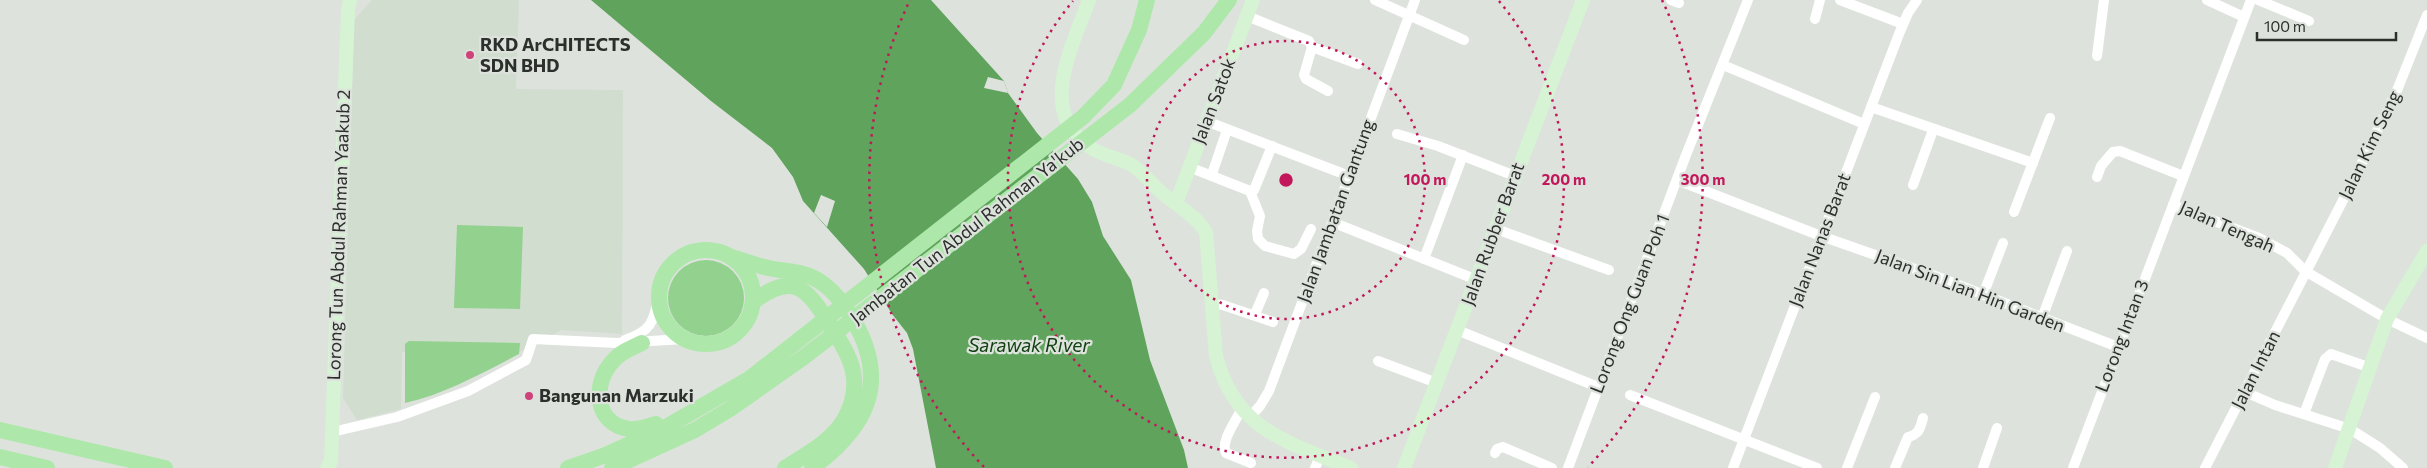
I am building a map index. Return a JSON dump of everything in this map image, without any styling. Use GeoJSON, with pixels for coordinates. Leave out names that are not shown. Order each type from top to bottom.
{"type":"FeatureCollection","features":[{"type":"Feature","properties":{"kind":"main road"},"geometry":{"type":"LineString","coordinates":[[1089,0],[1064,72],[1061,88],[1066,118],[1075,135],[1089,147],[1131,165],[1200,223],[1206,232],[1214,341],[1220,373],[1230,395],[1245,414],[1265,430],[1318,462],[1351,468]]}},
{"type":"Feature","properties":{"kind":"main road","name":"Jambatan Tun Abdul Rahman Ya'kub"},"geometry":{"type":"LineString","coordinates":[[799,351],[1130,105],[1204,33],[1229,0]]}},
{"type":"Feature","properties":{"kind":"main road","name":"Jalan Satok"},"geometry":{"type":"LineString","coordinates":[[1176,203],[1253,0]]}},
{"type":"Feature","properties":{"kind":"main road","name":"Jalan Rubber Barat"},"geometry":{"type":"LineString","coordinates":[[1404,468],[1583,0]]}},
{"type":"Feature","properties":{"kind":"main road","name":"Jambatan Tun Abdul Rahman Ya'kub"},"geometry":{"type":"LineString","coordinates":[[799,351],[1083,116],[1114,85],[1129,54],[1147,1]]}},
{"type":"Feature","properties":{"kind":"main road","name":"Lorong Tun Abdul Rahman Yaakub 2"},"geometry":{"type":"LineString","coordinates":[[331,466],[347,3]]}},
{"type":"Feature","properties":{"kind":"main road"},"geometry":{"type":"LineString","coordinates":[[731,257],[744,269],[753,292],[753,302],[748,320],[736,334],[728,339],[712,344],[684,339],[665,321],[659,297],[664,278],[674,263],[681,258],[705,250],[731,257],[765,268],[789,270],[818,280],[841,300],[867,346],[871,386],[862,414],[851,434],[812,468]]}},
{"type":"Feature","properties":{"kind":"main road"},"geometry":{"type":"LineString","coordinates":[[2335,468],[2372,368],[2387,320],[2427,251]]}},
{"type":"Feature","properties":{"kind":"main road"},"geometry":{"type":"LineString","coordinates":[[753,302],[764,293],[772,290],[783,287],[798,288],[818,305],[845,348],[854,373],[854,396],[843,422],[826,440],[785,468]]}},
{"type":"Feature","properties":{"kind":"main road"},"geometry":{"type":"LineString","coordinates":[[642,343],[613,360],[600,384],[600,408],[608,420],[630,429],[646,427],[690,413]]}},
{"type":"Feature","properties":{"kind":"main road"},"geometry":{"type":"LineString","coordinates":[[568,468],[661,430],[799,351]]}},
{"type":"Feature","properties":{"kind":"main road"},"geometry":{"type":"LineString","coordinates":[[612,468],[695,430],[730,409],[799,351]]}},
{"type":"Feature","properties":{"kind":"main road"},"geometry":{"type":"LineString","coordinates":[[0,430],[165,468]]}},
{"type":"Feature","properties":{"kind":"main road"},"geometry":{"type":"LineString","coordinates":[[0,457],[47,468]]}},
{"type":"Feature","properties":{"kind":"street"},"geometry":{"type":"LineString","coordinates":[[1375,0],[1410,14],[1464,40]]}},
{"type":"Feature","properties":{"kind":"street","name":"Jalan Jambatan Gantung"},"geometry":{"type":"LineString","coordinates":[[1251,463],[1226,453],[1224,450],[1225,443],[1245,414],[1260,406],[1269,391],[1415,0]]}},
{"type":"Feature","properties":{"kind":"street","name":"Lorong Ong Guan Poh 1"},"geometry":{"type":"LineString","coordinates":[[1568,468],[1676,180],[1748,0]]}},
{"type":"Feature","properties":{"kind":"street"},"geometry":{"type":"LineString","coordinates":[[1815,19],[1820,0]]}},
{"type":"Feature","properties":{"kind":"street"},"geometry":{"type":"LineString","coordinates":[[1840,0],[1903,24]]}},
{"type":"Feature","properties":{"kind":"street","name":"Jalan Nanas Barat"},"geometry":{"type":"LineString","coordinates":[[1908,0],[1908,13]]}},
{"type":"Feature","properties":{"kind":"street","name":"Jalan Nanas Barat"},"geometry":{"type":"LineString","coordinates":[[1733,468],[1903,24],[1917,0]]}},
{"type":"Feature","properties":{"kind":"street"},"geometry":{"type":"LineString","coordinates":[[2097,56],[2104,0]]}},
{"type":"Feature","properties":{"kind":"street"},"geometry":{"type":"LineString","coordinates":[[2207,0],[2244,17]]}},
{"type":"Feature","properties":{"kind":"street","name":"Jalan Tengah"},"geometry":{"type":"LineString","coordinates":[[2250,0],[2173,205],[2260,238],[2287,253],[2305,271],[2387,320],[2427,338]]}},
{"type":"Feature","properties":{"kind":"street"},"geometry":{"type":"LineString","coordinates":[[2258,0],[2308,21]]}},
{"type":"Feature","properties":{"kind":"street","name":"Jalan Kim Seng"},"geometry":{"type":"LineString","coordinates":[[2305,271],[2357,174],[2398,88],[2427,15]]}},
{"type":"Feature","properties":{"kind":"street"},"geometry":{"type":"LineString","coordinates":[[1248,16],[1310,41],[1312,47],[1304,75],[1306,79],[1328,91]]}},
{"type":"Feature","properties":{"kind":"street"},"geometry":{"type":"LineString","coordinates":[[1312,47],[1358,64]]}},
{"type":"Feature","properties":{"kind":"street"},"geometry":{"type":"LineString","coordinates":[[1723,64],[1864,124]]}},
{"type":"Feature","properties":{"kind":"street"},"geometry":{"type":"LineString","coordinates":[[1871,107],[2033,163]]}},
{"type":"Feature","properties":{"kind":"street"},"geometry":{"type":"LineString","coordinates":[[2014,212],[2050,118]]}},
{"type":"Feature","properties":{"kind":"street"},"geometry":{"type":"LineString","coordinates":[[1206,121],[1349,176]]}},
{"type":"Feature","properties":{"kind":"street"},"geometry":{"type":"LineString","coordinates":[[1212,174],[1227,130]]}},
{"type":"Feature","properties":{"kind":"street"},"geometry":{"type":"LineString","coordinates":[[1913,186],[1933,130]]}},
{"type":"Feature","properties":{"kind":"street"},"geometry":{"type":"LineString","coordinates":[[1397,134],[1463,155],[1515,176]]}},
{"type":"Feature","properties":{"kind":"street"},"geometry":{"type":"LineString","coordinates":[[1250,192],[1254,190],[1272,146]]}},
{"type":"Feature","properties":{"kind":"street"},"geometry":{"type":"LineString","coordinates":[[2097,178],[2101,166],[2113,152],[2120,151],[2183,176]]}},
{"type":"Feature","properties":{"kind":"street"},"geometry":{"type":"LineString","coordinates":[[1424,259],[1463,155]]}},
{"type":"Feature","properties":{"kind":"street"},"geometry":{"type":"LineString","coordinates":[[1189,167],[1212,174],[1250,192],[1260,216],[1257,231],[1258,240],[1265,246],[1294,254],[1300,250],[1311,229]]}},
{"type":"Feature","properties":{"kind":"street","name":"Jalan Sin Lian Hin Garden"},"geometry":{"type":"LineString","coordinates":[[1676,180],[2118,347]]}},
{"type":"Feature","properties":{"kind":"street","name":"Lorong Intan 3"},"geometry":{"type":"LineString","coordinates":[[2073,468],[2173,205]]}},
{"type":"Feature","properties":{"kind":"street"},"geometry":{"type":"LineString","coordinates":[[1332,222],[1477,280]]}},
{"type":"Feature","properties":{"kind":"street"},"geometry":{"type":"LineString","coordinates":[[1496,229],[1609,270]]}},
{"type":"Feature","properties":{"kind":"street"},"geometry":{"type":"LineString","coordinates":[[1982,295],[2003,243]]}},
{"type":"Feature","properties":{"kind":"street"},"geometry":{"type":"LineString","coordinates":[[2042,318],[2067,251]]}},
{"type":"Feature","properties":{"kind":"street","name":"Jalan Intan"},"geometry":{"type":"LineString","coordinates":[[2205,468],[2305,271]]}},
{"type":"Feature","properties":{"kind":"street"},"geometry":{"type":"LineString","coordinates":[[1255,314],[1264,293]]}},
{"type":"Feature","properties":{"kind":"street"},"geometry":{"type":"LineString","coordinates":[[617,343],[640,335],[649,327],[654,319],[659,297]]}},
{"type":"Feature","properties":{"kind":"street"},"geometry":{"type":"LineString","coordinates":[[1212,304],[1223,305],[1255,314],[1272,322]]}},
{"type":"Feature","properties":{"kind":"street"},"geometry":{"type":"LineString","coordinates":[[1457,330],[1598,387]]}},
{"type":"Feature","properties":{"kind":"street"},"geometry":{"type":"LineString","coordinates":[[332,432],[397,417],[468,391],[526,360],[533,339],[617,343],[684,339]]}},
{"type":"Feature","properties":{"kind":"street"},"geometry":{"type":"LineString","coordinates":[[2304,414],[2325,359],[2331,354],[2372,368]]}},
{"type":"Feature","properties":{"kind":"street"},"geometry":{"type":"LineString","coordinates":[[1378,361],[1436,383]]}},
{"type":"Feature","properties":{"kind":"street"},"geometry":{"type":"LineString","coordinates":[[2245,392],[2275,406],[2350,429],[2380,448],[2403,468]]}},
{"type":"Feature","properties":{"kind":"street"},"geometry":{"type":"LineString","coordinates":[[1630,395],[1817,468]]}},
{"type":"Feature","properties":{"kind":"street"},"geometry":{"type":"LineString","coordinates":[[1848,468],[1875,397]]}},
{"type":"Feature","properties":{"kind":"street"},"geometry":{"type":"LineString","coordinates":[[1895,468],[1905,442],[1908,437],[1916,435],[1919,431],[1922,418]]}},
{"type":"Feature","properties":{"kind":"street"},"geometry":{"type":"LineString","coordinates":[[1983,468],[1997,428]]}},
{"type":"Feature","properties":{"kind":"street"},"geometry":{"type":"LineString","coordinates":[[1495,453],[1499,447],[1503,447],[1552,468]]}},
{"type":"Feature","properties":{"kind":"shaded area"},"geometry":{"type":"Polygon","coordinates":[[[372,0],[519,0],[516,89],[623,90],[622,334],[561,330],[528,349],[515,353],[402,352],[401,409],[357,420],[343,398],[354,20],[372,0]]]}},
{"type":"Feature","properties":{"kind":"shaded area"},"geometry":{"type":"Polygon","coordinates":[[[457,225],[523,227],[520,309],[454,308],[457,225]]]}},
{"type":"Feature","properties":{"kind":"shaded area"},"geometry":{"type":"Polygon","coordinates":[[[706,260],[721,263],[733,271],[741,283],[744,298],[741,313],[733,325],[721,333],[706,336],[691,333],[679,325],[671,313],[668,298],[671,283],[679,271],[691,263],[706,260]]]}},
{"type":"Feature","properties":{"kind":"shaded area"},"geometry":{"type":"Polygon","coordinates":[[[409,341],[520,343],[519,354],[449,389],[405,403],[405,344],[409,341]]]}},
{"type":"Feature","properties":{"kind":"water","name":"Sarawak River"},"geometry":{"type":"Polygon","coordinates":[[[591,0],[931,0],[1004,81],[1008,93],[1037,133],[1078,179],[1092,202],[1103,236],[1131,280],[1150,360],[1184,450],[1188,468],[936,468],[913,349],[907,333],[892,314],[864,269],[803,201],[793,177],[772,148],[711,101],[591,0]]]}},
{"type":"Feature","properties":{"kind":"pier"},"geometry":{"type":"Polygon","coordinates":[[[988,77],[1004,81],[1008,93],[984,88],[988,77]]]}},
{"type":"Feature","properties":{"kind":"pier"},"geometry":{"type":"Polygon","coordinates":[[[821,195],[835,201],[827,227],[814,213],[821,195]]]}},
{"type":"Feature","properties":{"kind":"place","name":"RKD ArCHITECTS SDN BHD"},"geometry":{"type":"Point","coordinates":[470,55]}},
{"type":"Feature","properties":{"kind":"place","name":"Bangunan Marzuki"},"geometry":{"type":"Point","coordinates":[529,396]}}]}
